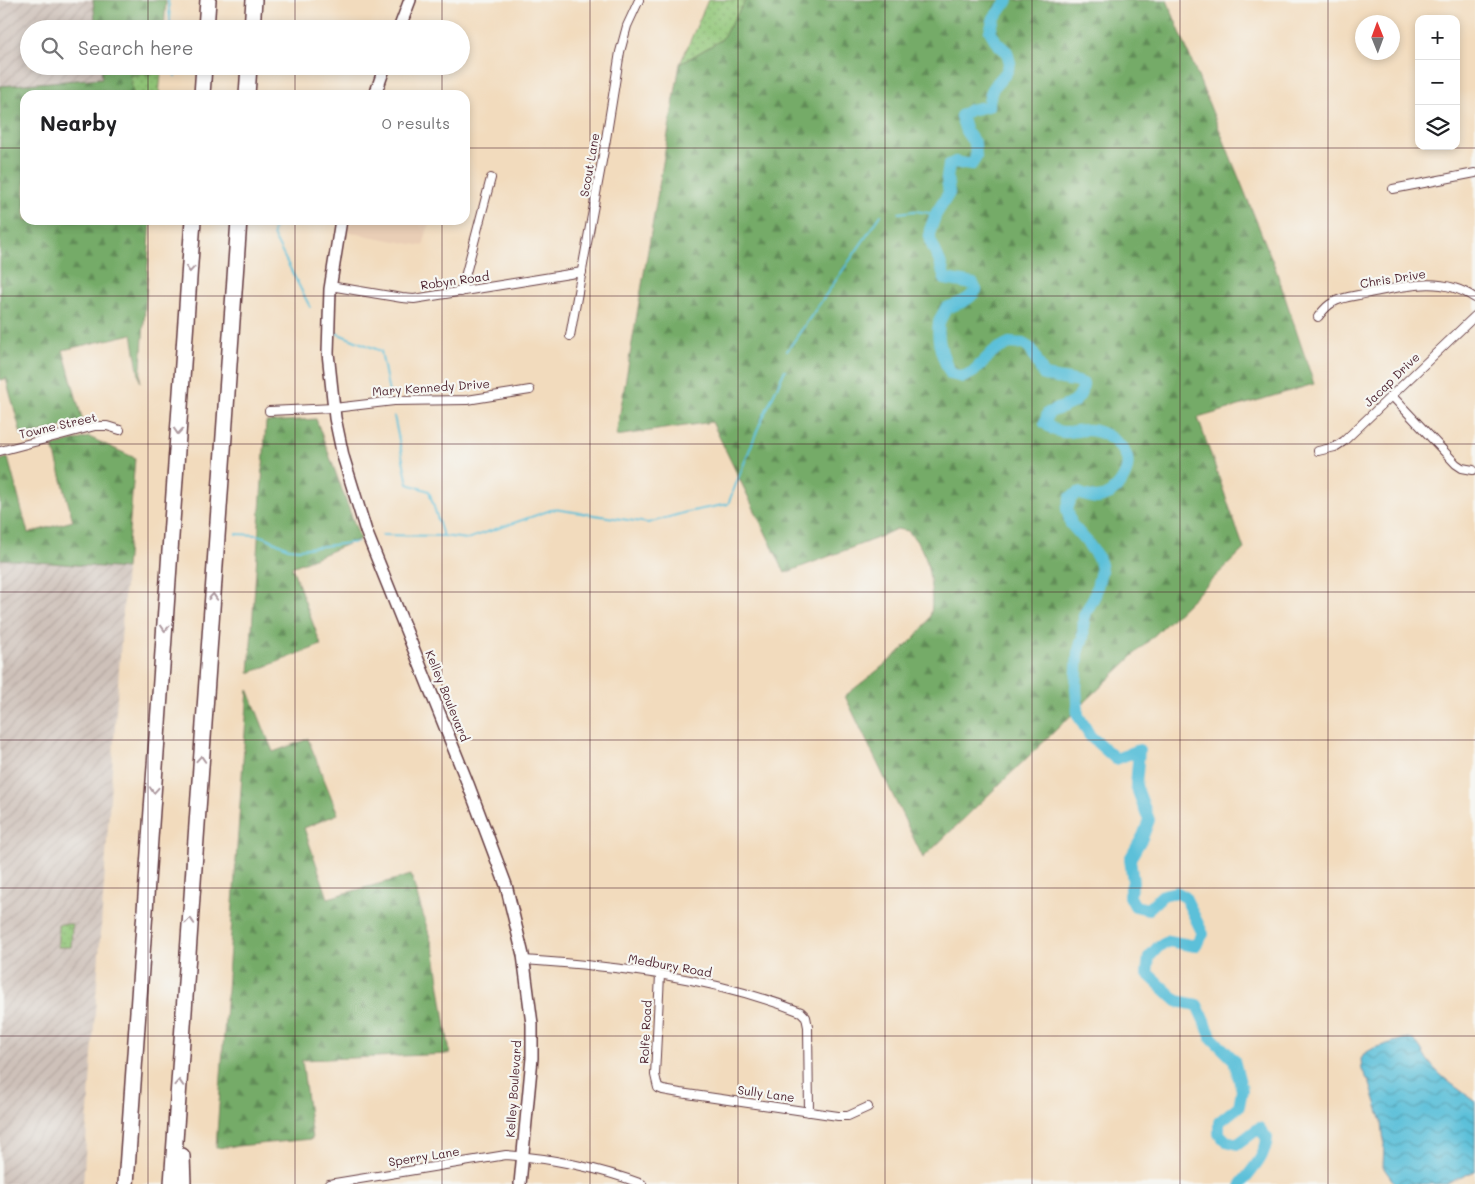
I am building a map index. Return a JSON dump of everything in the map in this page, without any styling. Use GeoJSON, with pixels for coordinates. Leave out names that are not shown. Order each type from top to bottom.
{"type":"FeatureCollection","features":[{"type":"Feature","properties":{"kind":"highway"},"geometry":{"type":"LineString","coordinates":[[207,20],[208,0]]}},
{"type":"Feature","properties":{"kind":"highway"},"geometry":{"type":"LineString","coordinates":[[253,20],[254,0]]}},
{"type":"Feature","properties":{"kind":"highway"},"geometry":{"type":"LineString","coordinates":[[202,90],[203,75]]}},
{"type":"Feature","properties":{"kind":"highway"},"geometry":{"type":"LineString","coordinates":[[248,90],[249,75]]}},
{"type":"Feature","properties":{"kind":"highway"},"geometry":{"type":"LineString","coordinates":[[126,1184],[193,225]]}},
{"type":"Feature","properties":{"kind":"highway"},"geometry":{"type":"LineString","coordinates":[[172,1184],[239,225]]}},
{"type":"Feature","properties":{"kind":"highway"},"geometry":{"type":"LineString","coordinates":[[177,1106],[183,1163],[183,1184]]}},
{"type":"Feature","properties":{"kind":"highway"},"geometry":{"type":"LineString","coordinates":[[117,1184],[129,1144]]}},
{"type":"Feature","properties":{"kind":"main road"},"geometry":{"type":"LineString","coordinates":[[402,20],[410,0]]}},
{"type":"Feature","properties":{"kind":"main road"},"geometry":{"type":"LineString","coordinates":[[377,90],[382,75]]}},
{"type":"Feature","properties":{"kind":"main road","name":"Kelley Boulevard"},"geometry":{"type":"LineString","coordinates":[[340,225],[330,286],[328,353],[334,408],[343,456],[370,539],[494,851],[506,885],[524,960],[532,1024],[532,1058],[520,1184]]}},
{"type":"Feature","properties":{"kind":"street","name":"Scout Lane"},"geometry":{"type":"LineString","coordinates":[[570,336],[620,52],[639,0]]}},
{"type":"Feature","properties":{"kind":"street"},"geometry":{"type":"LineString","coordinates":[[1393,188],[1475,173]]}},
{"type":"Feature","properties":{"kind":"street"},"geometry":{"type":"LineString","coordinates":[[461,292],[491,178]]}},
{"type":"Feature","properties":{"kind":"street","name":"Robyn Road"},"geometry":{"type":"LineString","coordinates":[[330,286],[402,298],[414,298],[582,272]]}},
{"type":"Feature","properties":{"kind":"street","name":"Chris Drive"},"geometry":{"type":"LineString","coordinates":[[1318,317],[1332,303],[1339,300],[1420,284],[1451,286],[1475,298]]}},
{"type":"Feature","properties":{"kind":"street","name":"Jacap Drive"},"geometry":{"type":"LineString","coordinates":[[1318,450],[1340,444],[1475,316]]}},
{"type":"Feature","properties":{"kind":"street","name":"Mary Kennedy Drive"},"geometry":{"type":"LineString","coordinates":[[334,408],[394,401],[467,400],[530,390]]}},
{"type":"Feature","properties":{"kind":"street"},"geometry":{"type":"LineString","coordinates":[[1392,396],[1456,464],[1462,468],[1474,470]]}},
{"type":"Feature","properties":{"kind":"street"},"geometry":{"type":"LineString","coordinates":[[269,410],[334,408]]}},
{"type":"Feature","properties":{"kind":"street","name":"Towne Street"},"geometry":{"type":"LineString","coordinates":[[0,451],[95,426],[106,426],[120,430]]}},
{"type":"Feature","properties":{"kind":"street","name":"Medbury Road"},"geometry":{"type":"LineString","coordinates":[[524,960],[562,962],[694,980],[798,1011],[806,1017],[808,1027],[809,1112]]}},
{"type":"Feature","properties":{"kind":"street","name":"Rolfe Road"},"geometry":{"type":"LineString","coordinates":[[659,1088],[655,1075],[660,975]]}},
{"type":"Feature","properties":{"kind":"street","name":"Sully Lane"},"geometry":{"type":"LineString","coordinates":[[659,1088],[680,1093],[848,1116],[868,1107]]}},
{"type":"Feature","properties":{"kind":"street","name":"Sperry Lane"},"geometry":{"type":"LineString","coordinates":[[329,1184],[495,1156],[523,1156],[607,1172],[642,1184]]}},
{"type":"Feature","properties":{"kind":"shaded area"},"geometry":{"type":"Polygon","coordinates":[[[0,0],[166,0],[165,20],[20,20],[20,75],[136,75],[0,86],[0,0]]]}},
{"type":"Feature","properties":{"kind":"shaded area"},"geometry":{"type":"Polygon","coordinates":[[[348,225],[429,225],[423,246],[346,232],[348,225]]]}},
{"type":"Feature","properties":{"kind":"shaded area"},"geometry":{"type":"Polygon","coordinates":[[[0,559],[126,569],[83,1184],[0,1184],[0,559]]]}},
{"type":"Feature","properties":{"kind":"green space"},"geometry":{"type":"Polygon","coordinates":[[[93,0],[166,0],[165,20],[95,20],[93,0]]]}},
{"type":"Feature","properties":{"kind":"green space"},"geometry":{"type":"Polygon","coordinates":[[[708,0],[747,0],[721,40],[680,64],[708,0]]]}},
{"type":"Feature","properties":{"kind":"green space"},"geometry":{"type":"Polygon","coordinates":[[[746,0],[1167,0],[1275,267],[1314,384],[1198,418],[1244,549],[923,858],[845,696],[914,638],[923,628],[931,614],[930,579],[926,558],[918,543],[908,531],[896,529],[875,539],[785,573],[712,422],[616,436],[680,64],[721,40],[746,0]]]}},
{"type":"Feature","properties":{"kind":"green space"},"geometry":{"type":"Polygon","coordinates":[[[102,75],[130,75],[132,90],[20,90],[20,225],[151,225],[140,382],[132,334],[63,350],[83,422],[22,437],[6,379],[0,380],[0,86],[102,78],[102,75]]]}},
{"type":"Feature","properties":{"kind":"green space"},"geometry":{"type":"Polygon","coordinates":[[[130,75],[161,75],[159,90],[132,90],[130,75]]]}},
{"type":"Feature","properties":{"kind":"green space"},"geometry":{"type":"Polygon","coordinates":[[[316,419],[360,539],[292,567],[321,645],[249,673],[266,422],[316,419]]]}},
{"type":"Feature","properties":{"kind":"green space"},"geometry":{"type":"Polygon","coordinates":[[[89,437],[135,458],[126,569],[0,559],[0,460],[8,458],[28,533],[73,521],[53,446],[89,437]]]}},
{"type":"Feature","properties":{"kind":"green space"},"geometry":{"type":"Polygon","coordinates":[[[248,689],[273,752],[308,739],[338,814],[304,828],[328,898],[411,875],[435,954],[450,1054],[302,1060],[312,1139],[216,1148],[248,689]]]}},
{"type":"Feature","properties":{"kind":"green space"},"geometry":{"type":"Polygon","coordinates":[[[58,924],[72,924],[71,947],[58,947],[58,924]]]}},
{"type":"Feature","properties":{"kind":"water"},"geometry":{"type":"Polygon","coordinates":[[[1409,1038],[1418,1045],[1439,1073],[1475,1101],[1475,1171],[1446,1184],[1395,1184],[1383,1167],[1384,1144],[1382,1122],[1370,1084],[1362,1070],[1361,1059],[1365,1053],[1374,1048],[1409,1038]]]}},
{"type":"Feature","properties":{"kind":"waterway"},"geometry":{"type":"LineString","coordinates":[[168,0],[170,20]]}},
{"type":"Feature","properties":{"kind":"waterway"},"geometry":{"type":"LineString","coordinates":[[1008,0],[994,18],[990,31],[997,43],[1007,52],[1010,63],[1006,73],[992,89],[988,106],[970,110],[961,116],[966,131],[975,144],[976,157],[971,165],[955,162],[949,165],[947,178],[949,193],[936,214],[930,230],[930,240],[945,279],[973,284],[976,290],[967,299],[946,308],[939,323],[939,343],[951,374],[963,377],[973,372],[994,351],[1009,343],[1023,344],[1031,349],[1044,375],[1083,384],[1079,397],[1071,404],[1048,413],[1045,423],[1061,432],[1088,430],[1105,434],[1115,441],[1126,455],[1128,461],[1125,475],[1116,488],[1104,497],[1097,498],[1078,493],[1071,497],[1067,509],[1071,524],[1099,559],[1101,571],[1095,595],[1084,616],[1083,637],[1078,653],[1076,688],[1078,715],[1090,736],[1116,759],[1139,750],[1136,786],[1149,820],[1143,836],[1130,859],[1133,882],[1129,895],[1135,906],[1148,909],[1163,895],[1176,892],[1185,897],[1203,934],[1195,946],[1169,941],[1158,947],[1149,957],[1147,973],[1177,1001],[1197,1005],[1212,1038],[1234,1060],[1242,1090],[1239,1106],[1219,1122],[1219,1134],[1226,1141],[1238,1144],[1259,1128],[1267,1138],[1261,1157],[1241,1184]]}},
{"type":"Feature","properties":{"kind":"waterway"},"geometry":{"type":"LineString","coordinates":[[899,213],[915,211],[936,214]]}},
{"type":"Feature","properties":{"kind":"waterway"},"geometry":{"type":"LineString","coordinates":[[787,351],[881,215]]}},
{"type":"Feature","properties":{"kind":"waterway"},"geometry":{"type":"LineString","coordinates":[[274,225],[273,235],[310,307]]}},
{"type":"Feature","properties":{"kind":"waterway"},"geometry":{"type":"LineString","coordinates":[[336,333],[381,351],[389,393]]}},
{"type":"Feature","properties":{"kind":"waterway"},"geometry":{"type":"LineString","coordinates":[[394,416],[408,484],[429,491],[443,536],[467,539],[554,509],[648,523],[687,512],[728,504],[759,426],[785,370]]}},
{"type":"Feature","properties":{"kind":"waterway"},"geometry":{"type":"LineString","coordinates":[[236,534],[257,535],[288,548],[299,549],[358,542]]}},
{"type":"Feature","properties":{"kind":"waterway"},"geometry":{"type":"LineString","coordinates":[[382,535],[442,536]]}}]}
